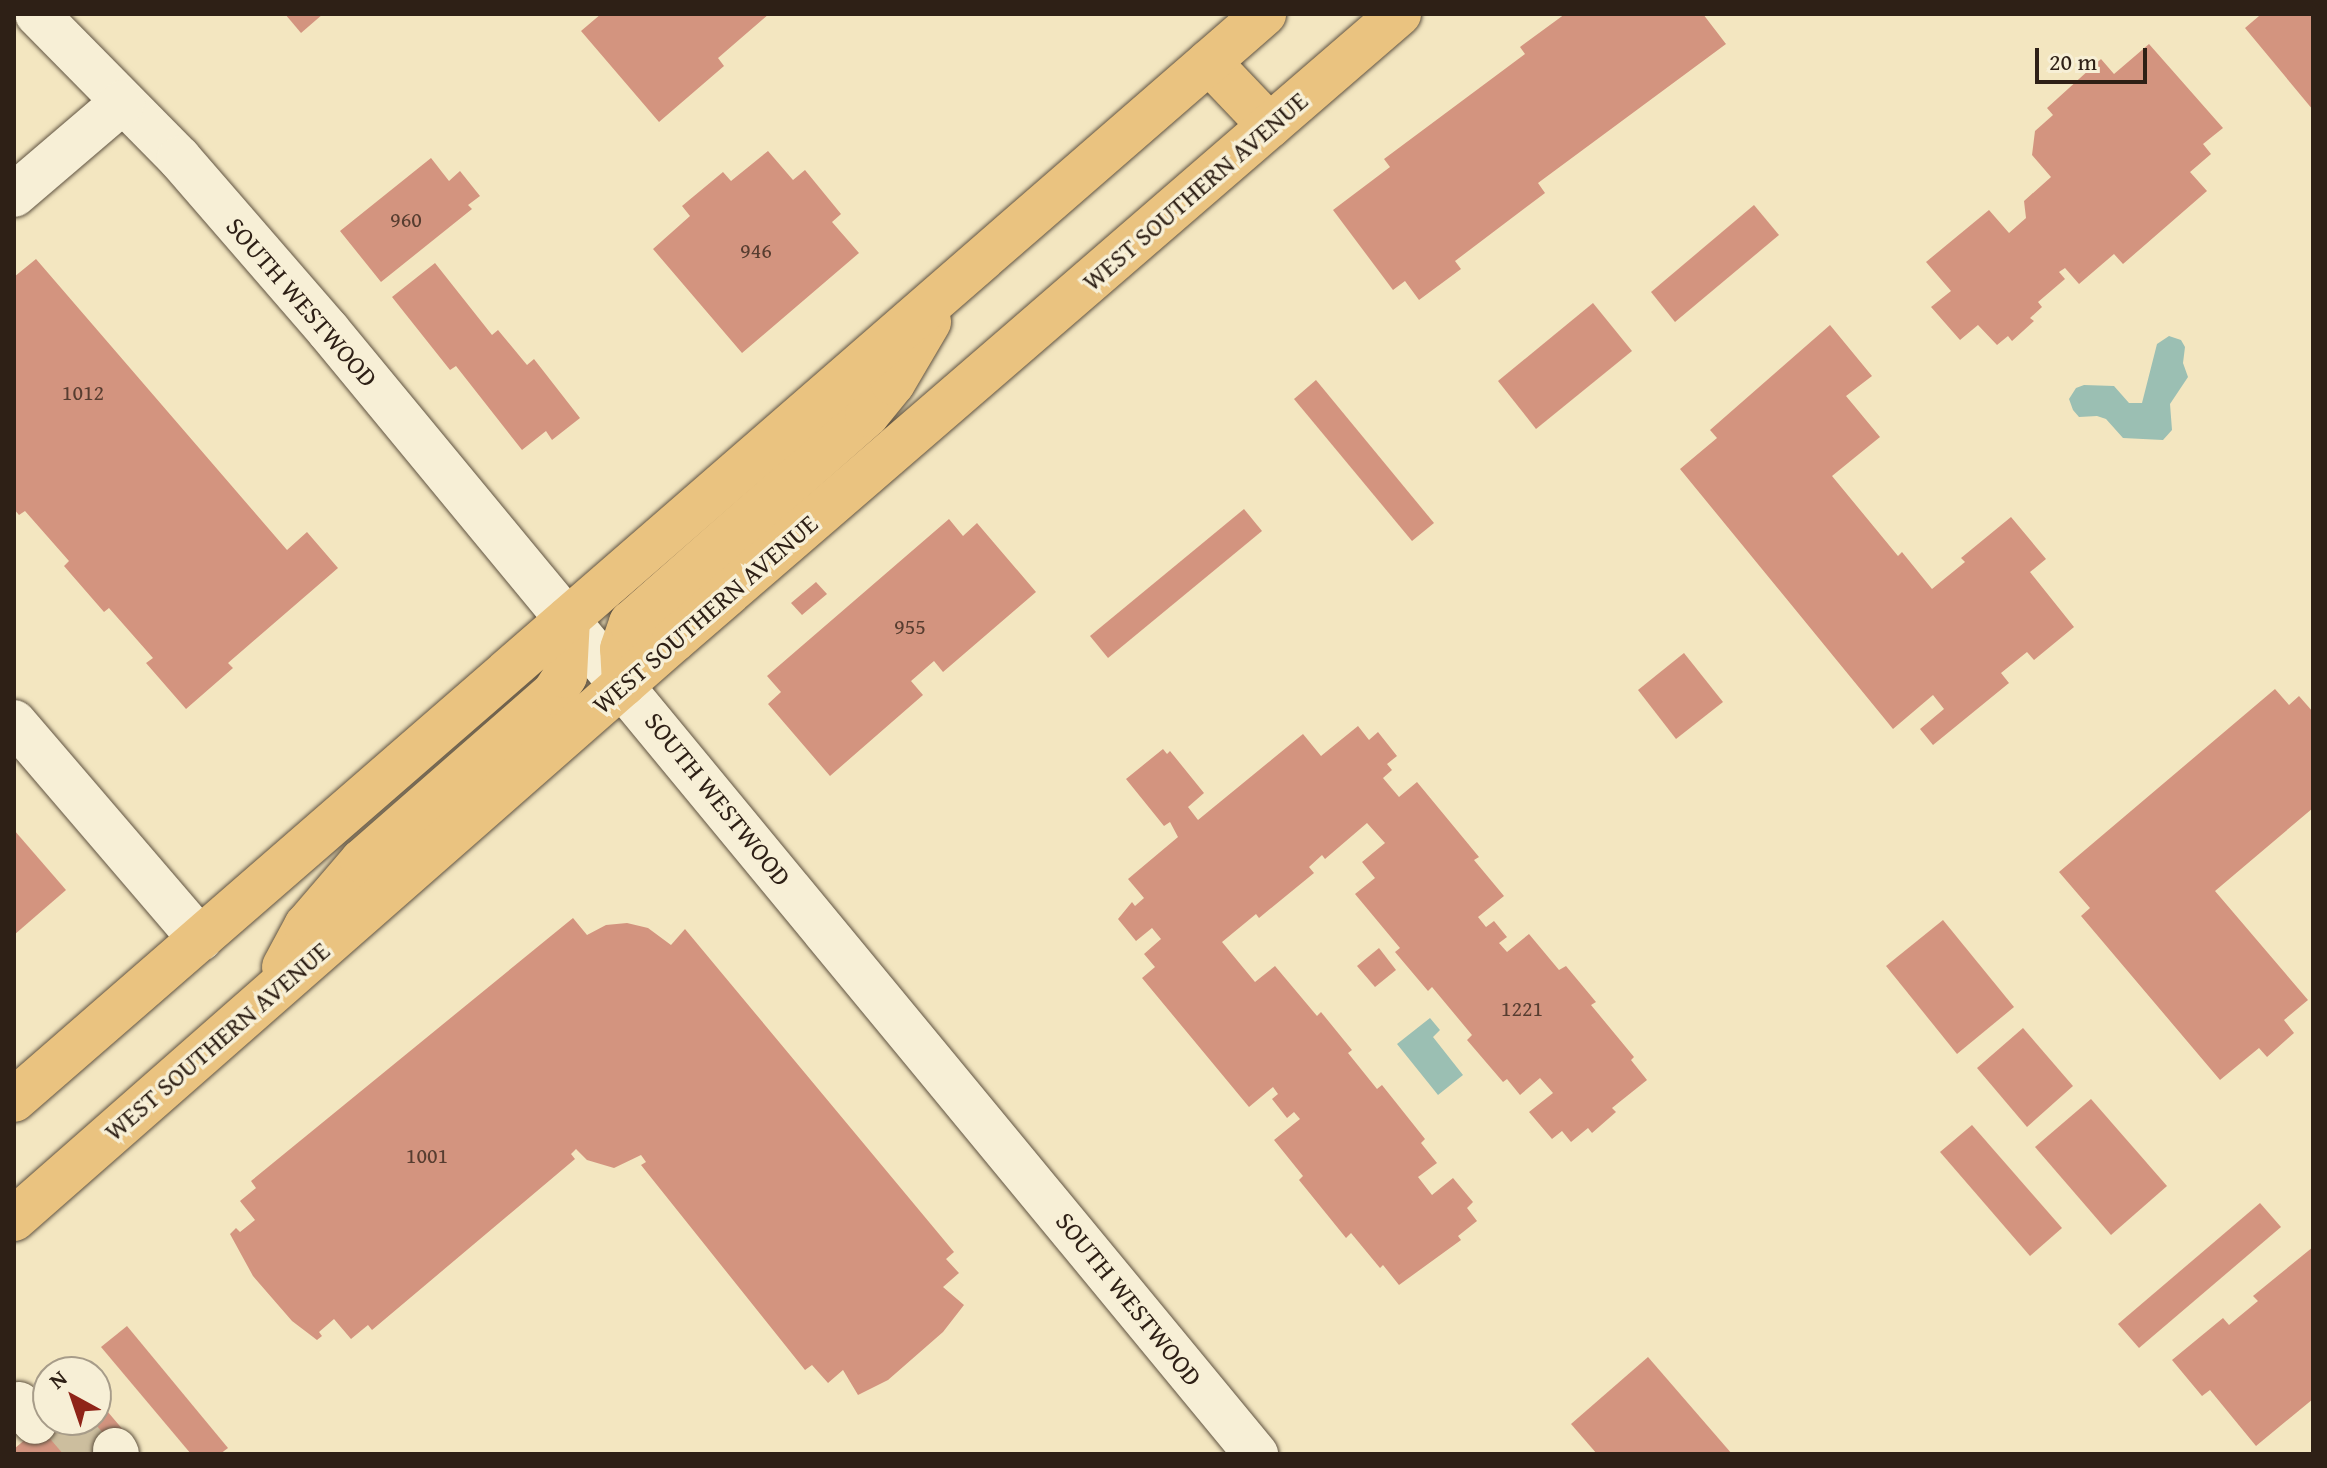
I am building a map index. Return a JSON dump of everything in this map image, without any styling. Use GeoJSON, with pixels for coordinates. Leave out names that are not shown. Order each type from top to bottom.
{"type":"FeatureCollection","features":[{"type":"Feature","properties":{"kind":"main road"},"geometry":{"type":"LineString","coordinates":[[22,1097],[1264,14]]}},
{"type":"Feature","properties":{"kind":"main road","name":"WEST SOUTHERN AVENUE"},"geometry":{"type":"LineString","coordinates":[[14,1219],[624,684],[1399,14]]}},
{"type":"Feature","properties":{"kind":"main road"},"geometry":{"type":"LineString","coordinates":[[1209,62],[1270,126]]}},
{"type":"Feature","properties":{"kind":"main road"},"geometry":{"type":"LineString","coordinates":[[624,684],[622,649],[631,623],[867,415],[893,383],[945,291]]}},
{"type":"Feature","properties":{"kind":"main road"},"geometry":{"type":"LineString","coordinates":[[277,989],[286,960],[306,926],[351,872],[554,693],[565,676],[568,619]]}},
{"type":"Feature","properties":{"kind":"street","name":"SOUTH WESTWOOD"},"geometry":{"type":"LineString","coordinates":[[37,14],[179,158],[319,319],[624,684],[1256,1454]]}},
{"type":"Feature","properties":{"kind":"street"},"geometry":{"type":"LineString","coordinates":[[14,195],[123,102]]}},
{"type":"Feature","properties":{"kind":"street"},"geometry":{"type":"LineString","coordinates":[[14,722],[200,939]]}},
{"type":"Feature","properties":{"kind":"water"},"geometry":{"type":"Polygon","coordinates":[[[2169,336],[2181,340],[2185,347],[2183,363],[2188,377],[2170,404],[2172,430],[2163,440],[2123,438],[2106,419],[2079,417],[2073,410],[2069,399],[2076,388],[2084,385],[2114,386],[2129,403],[2142,403],[2157,344],[2169,336]]]}},
{"type":"Feature","properties":{"kind":"water"},"geometry":{"type":"Polygon","coordinates":[[[1430,1018],[1440,1030],[1433,1037],[1463,1075],[1438,1095],[1397,1044],[1430,1018]]]}},
{"type":"Feature","properties":{"kind":"building"},"geometry":{"type":"Polygon","coordinates":[[[285,14],[323,14],[301,33],[285,14]]]}},
{"type":"Feature","properties":{"kind":"building"},"geometry":{"type":"Polygon","coordinates":[[[601,14],[769,14],[718,58],[724,66],[659,122],[581,31],[601,14]]]}},
{"type":"Feature","properties":{"kind":"building"},"geometry":{"type":"Polygon","coordinates":[[[1565,14],[1703,14],[1726,44],[1538,183],[1545,193],[1455,261],[1461,269],[1419,300],[1405,281],[1393,290],[1333,210],[1390,167],[1384,159],[1525,54],[1520,47],[1565,14]]]}},
{"type":"Feature","properties":{"kind":"building"},"geometry":{"type":"Polygon","coordinates":[[[2258,14],[2313,14],[2313,110],[2245,28],[2258,14]]]}},
{"type":"Feature","properties":{"kind":"building"},"geometry":{"type":"Polygon","coordinates":[[[2149,44],[2223,128],[2203,144],[2211,154],[2190,172],[2207,191],[2123,264],[2114,254],[2079,284],[2065,268],[2059,272],[2065,279],[2038,302],[2042,307],[2030,318],[2034,321],[2012,341],[2008,336],[1997,345],[1978,325],[1960,340],[1931,307],[1951,291],[1926,262],[1989,210],[2009,233],[2026,218],[2024,201],[2051,177],[2032,155],[2035,131],[2053,115],[2047,108],[2101,59],[2114,74],[2149,44]]]}},
{"type":"Feature","properties":{"kind":"building"},"geometry":{"type":"Polygon","coordinates":[[[768,151],[793,180],[805,170],[841,214],[832,222],[859,253],[742,353],[653,249],[690,216],[682,206],[723,172],[731,181],[768,151]]]}},
{"type":"Feature","properties":{"kind":"building"},"geometry":{"type":"Polygon","coordinates":[[[431,158],[449,181],[460,171],[480,196],[468,205],[472,209],[381,282],[340,231],[431,158]]]}},
{"type":"Feature","properties":{"kind":"building"},"geometry":{"type":"Polygon","coordinates":[[[1754,205],[1779,235],[1675,322],[1651,292],[1754,205]]]}},
{"type":"Feature","properties":{"kind":"building"},"geometry":{"type":"Polygon","coordinates":[[[36,259],[287,550],[307,532],[338,568],[228,663],[233,668],[186,709],[146,663],[153,658],[109,608],[104,612],[64,566],[69,561],[25,511],[19,515],[14,509],[14,277],[36,259]]]}},
{"type":"Feature","properties":{"kind":"building"},"geometry":{"type":"Polygon","coordinates":[[[435,263],[492,335],[498,330],[527,365],[534,359],[580,418],[552,440],[546,431],[522,450],[456,366],[450,370],[392,297],[435,263]]]}},
{"type":"Feature","properties":{"kind":"building"},"geometry":{"type":"Polygon","coordinates":[[[1593,303],[1632,351],[1536,429],[1498,381],[1593,303]]]}},
{"type":"Feature","properties":{"kind":"building"},"geometry":{"type":"Polygon","coordinates":[[[1830,325],[1872,376],[1846,396],[1880,437],[1832,476],[1898,556],[1902,552],[1932,589],[1965,562],[1961,558],[2011,517],[2046,559],[2030,572],[2074,627],[2034,660],[2027,652],[2001,673],[2009,683],[1933,745],[1920,729],[1944,709],[1933,695],[1893,729],[1680,469],[1717,438],[1710,430],[1830,325]]]}},
{"type":"Feature","properties":{"kind":"building"},"geometry":{"type":"Polygon","coordinates":[[[1316,380],[1434,523],[1412,541],[1294,399],[1316,380]]]}},
{"type":"Feature","properties":{"kind":"building"},"geometry":{"type":"Polygon","coordinates":[[[1244,509],[1262,531],[1108,658],[1090,636],[1244,509]]]}},
{"type":"Feature","properties":{"kind":"building"},"geometry":{"type":"Polygon","coordinates":[[[949,519],[963,536],[977,523],[1036,592],[943,672],[934,661],[911,681],[923,695],[830,776],[768,704],[781,692],[767,676],[949,519]]]}},
{"type":"Feature","properties":{"kind":"building"},"geometry":{"type":"Polygon","coordinates":[[[816,582],[827,594],[802,615],[791,603],[816,582]]]}},
{"type":"Feature","properties":{"kind":"building"},"geometry":{"type":"Polygon","coordinates":[[[1684,653],[1723,702],[1676,739],[1638,690],[1684,653]]]}},
{"type":"Feature","properties":{"kind":"building"},"geometry":{"type":"Polygon","coordinates":[[[2275,689],[2289,705],[2299,696],[2313,712],[2313,808],[2215,891],[2308,1000],[2284,1020],[2294,1033],[2267,1057],[2259,1048],[2220,1080],[2081,916],[2090,908],[2059,872],[2275,689]]]}},
{"type":"Feature","properties":{"kind":"building"},"geometry":{"type":"Polygon","coordinates":[[[1358,726],[1369,740],[1378,732],[1397,756],[1387,764],[1392,770],[1383,778],[1399,797],[1417,782],[1479,857],[1474,860],[1504,896],[1478,917],[1486,927],[1494,921],[1507,937],[1499,943],[1507,952],[1529,934],[1559,970],[1566,966],[1596,1002],[1591,1005],[1634,1057],[1631,1060],[1647,1080],[1612,1108],[1616,1112],[1592,1133],[1588,1128],[1571,1142],[1562,1131],[1552,1139],[1529,1112],[1553,1093],[1540,1078],[1520,1095],[1507,1079],[1503,1082],[1467,1040],[1472,1035],[1432,987],[1428,991],[1395,952],[1400,948],[1355,894],[1375,878],[1362,862],[1385,843],[1367,823],[1325,859],[1322,855],[1309,867],[1314,873],[1259,918],[1256,914],[1222,942],[1255,982],[1275,966],[1317,1016],[1321,1012],[1352,1050],[1348,1053],[1377,1089],[1382,1085],[1425,1139],[1421,1143],[1437,1163],[1418,1177],[1432,1195],[1453,1178],[1473,1202],[1467,1208],[1477,1221],[1458,1236],[1461,1240],[1399,1285],[1383,1265],[1380,1268],[1351,1233],[1346,1238],[1299,1180],[1303,1176],[1274,1140],[1300,1119],[1294,1112],[1287,1118],[1272,1099],[1278,1094],[1273,1087],[1249,1107],[1142,978],[1155,967],[1144,954],[1161,939],[1152,928],[1136,941],[1118,919],[1132,902],[1135,906],[1144,898],[1128,879],[1178,837],[1170,822],[1164,826],[1126,779],[1163,749],[1167,754],[1170,751],[1204,793],[1188,807],[1198,820],[1303,734],[1321,756],[1358,726]]]}},
{"type":"Feature","properties":{"kind":"building"},"geometry":{"type":"Polygon","coordinates":[[[14,830],[66,890],[14,935],[14,830]]]}},
{"type":"Feature","properties":{"kind":"building"},"geometry":{"type":"Polygon","coordinates":[[[573,918],[587,935],[606,925],[627,923],[648,928],[671,945],[685,929],[954,1252],[946,1259],[959,1273],[943,1287],[964,1305],[943,1332],[888,1380],[858,1395],[843,1370],[828,1383],[812,1365],[805,1370],[641,1165],[646,1162],[641,1155],[614,1168],[587,1160],[576,1149],[571,1154],[575,1159],[372,1330],[368,1325],[351,1339],[334,1319],[319,1332],[322,1336],[317,1340],[292,1321],[253,1276],[230,1234],[236,1228],[240,1232],[255,1220],[240,1201],[256,1188],[251,1181],[573,918]]]}},
{"type":"Feature","properties":{"kind":"building"},"geometry":{"type":"Polygon","coordinates":[[[1943,920],[2014,1007],[1957,1054],[1886,966],[1943,920]]]}},
{"type":"Feature","properties":{"kind":"building"},"geometry":{"type":"Polygon","coordinates":[[[1379,948],[1396,970],[1375,987],[1357,966],[1379,948]]]}},
{"type":"Feature","properties":{"kind":"building"},"geometry":{"type":"Polygon","coordinates":[[[2023,1028],[2073,1086],[2027,1127],[1977,1068],[2023,1028]]]}},
{"type":"Feature","properties":{"kind":"building"},"geometry":{"type":"Polygon","coordinates":[[[2091,1099],[2167,1186],[2111,1235],[2035,1147],[2091,1099]]]}},
{"type":"Feature","properties":{"kind":"building"},"geometry":{"type":"Polygon","coordinates":[[[1972,1125],[2062,1228],[2030,1256],[1940,1152],[1972,1125]]]}},
{"type":"Feature","properties":{"kind":"building"},"geometry":{"type":"Polygon","coordinates":[[[2260,1203],[2281,1227],[2139,1348],[2118,1324],[2260,1203]]]}},
{"type":"Feature","properties":{"kind":"building"},"geometry":{"type":"Polygon","coordinates":[[[2313,1247],[2313,1399],[2256,1446],[2210,1390],[2202,1396],[2172,1360],[2223,1318],[2229,1325],[2258,1301],[2253,1296],[2313,1247]]]}},
{"type":"Feature","properties":{"kind":"building"},"geometry":{"type":"Polygon","coordinates":[[[127,1326],[228,1448],[220,1454],[191,1454],[112,1360],[112,1356],[101,1347],[127,1326]]]}},
{"type":"Feature","properties":{"kind":"building"},"geometry":{"type":"Polygon","coordinates":[[[1648,1357],[1732,1454],[1597,1454],[1571,1424],[1648,1357]]]}},
{"type":"Feature","properties":{"kind":"building"},"geometry":{"type":"Polygon","coordinates":[[[112,1417],[130,1438],[111,1454],[14,1454],[14,1449],[32,1434],[112,1436],[112,1417]]]}},
{"type":"Feature","properties":{"kind":"tunnel"},"geometry":{"type":"LineString","coordinates":[[77,1436],[92,1454]]}}]}
